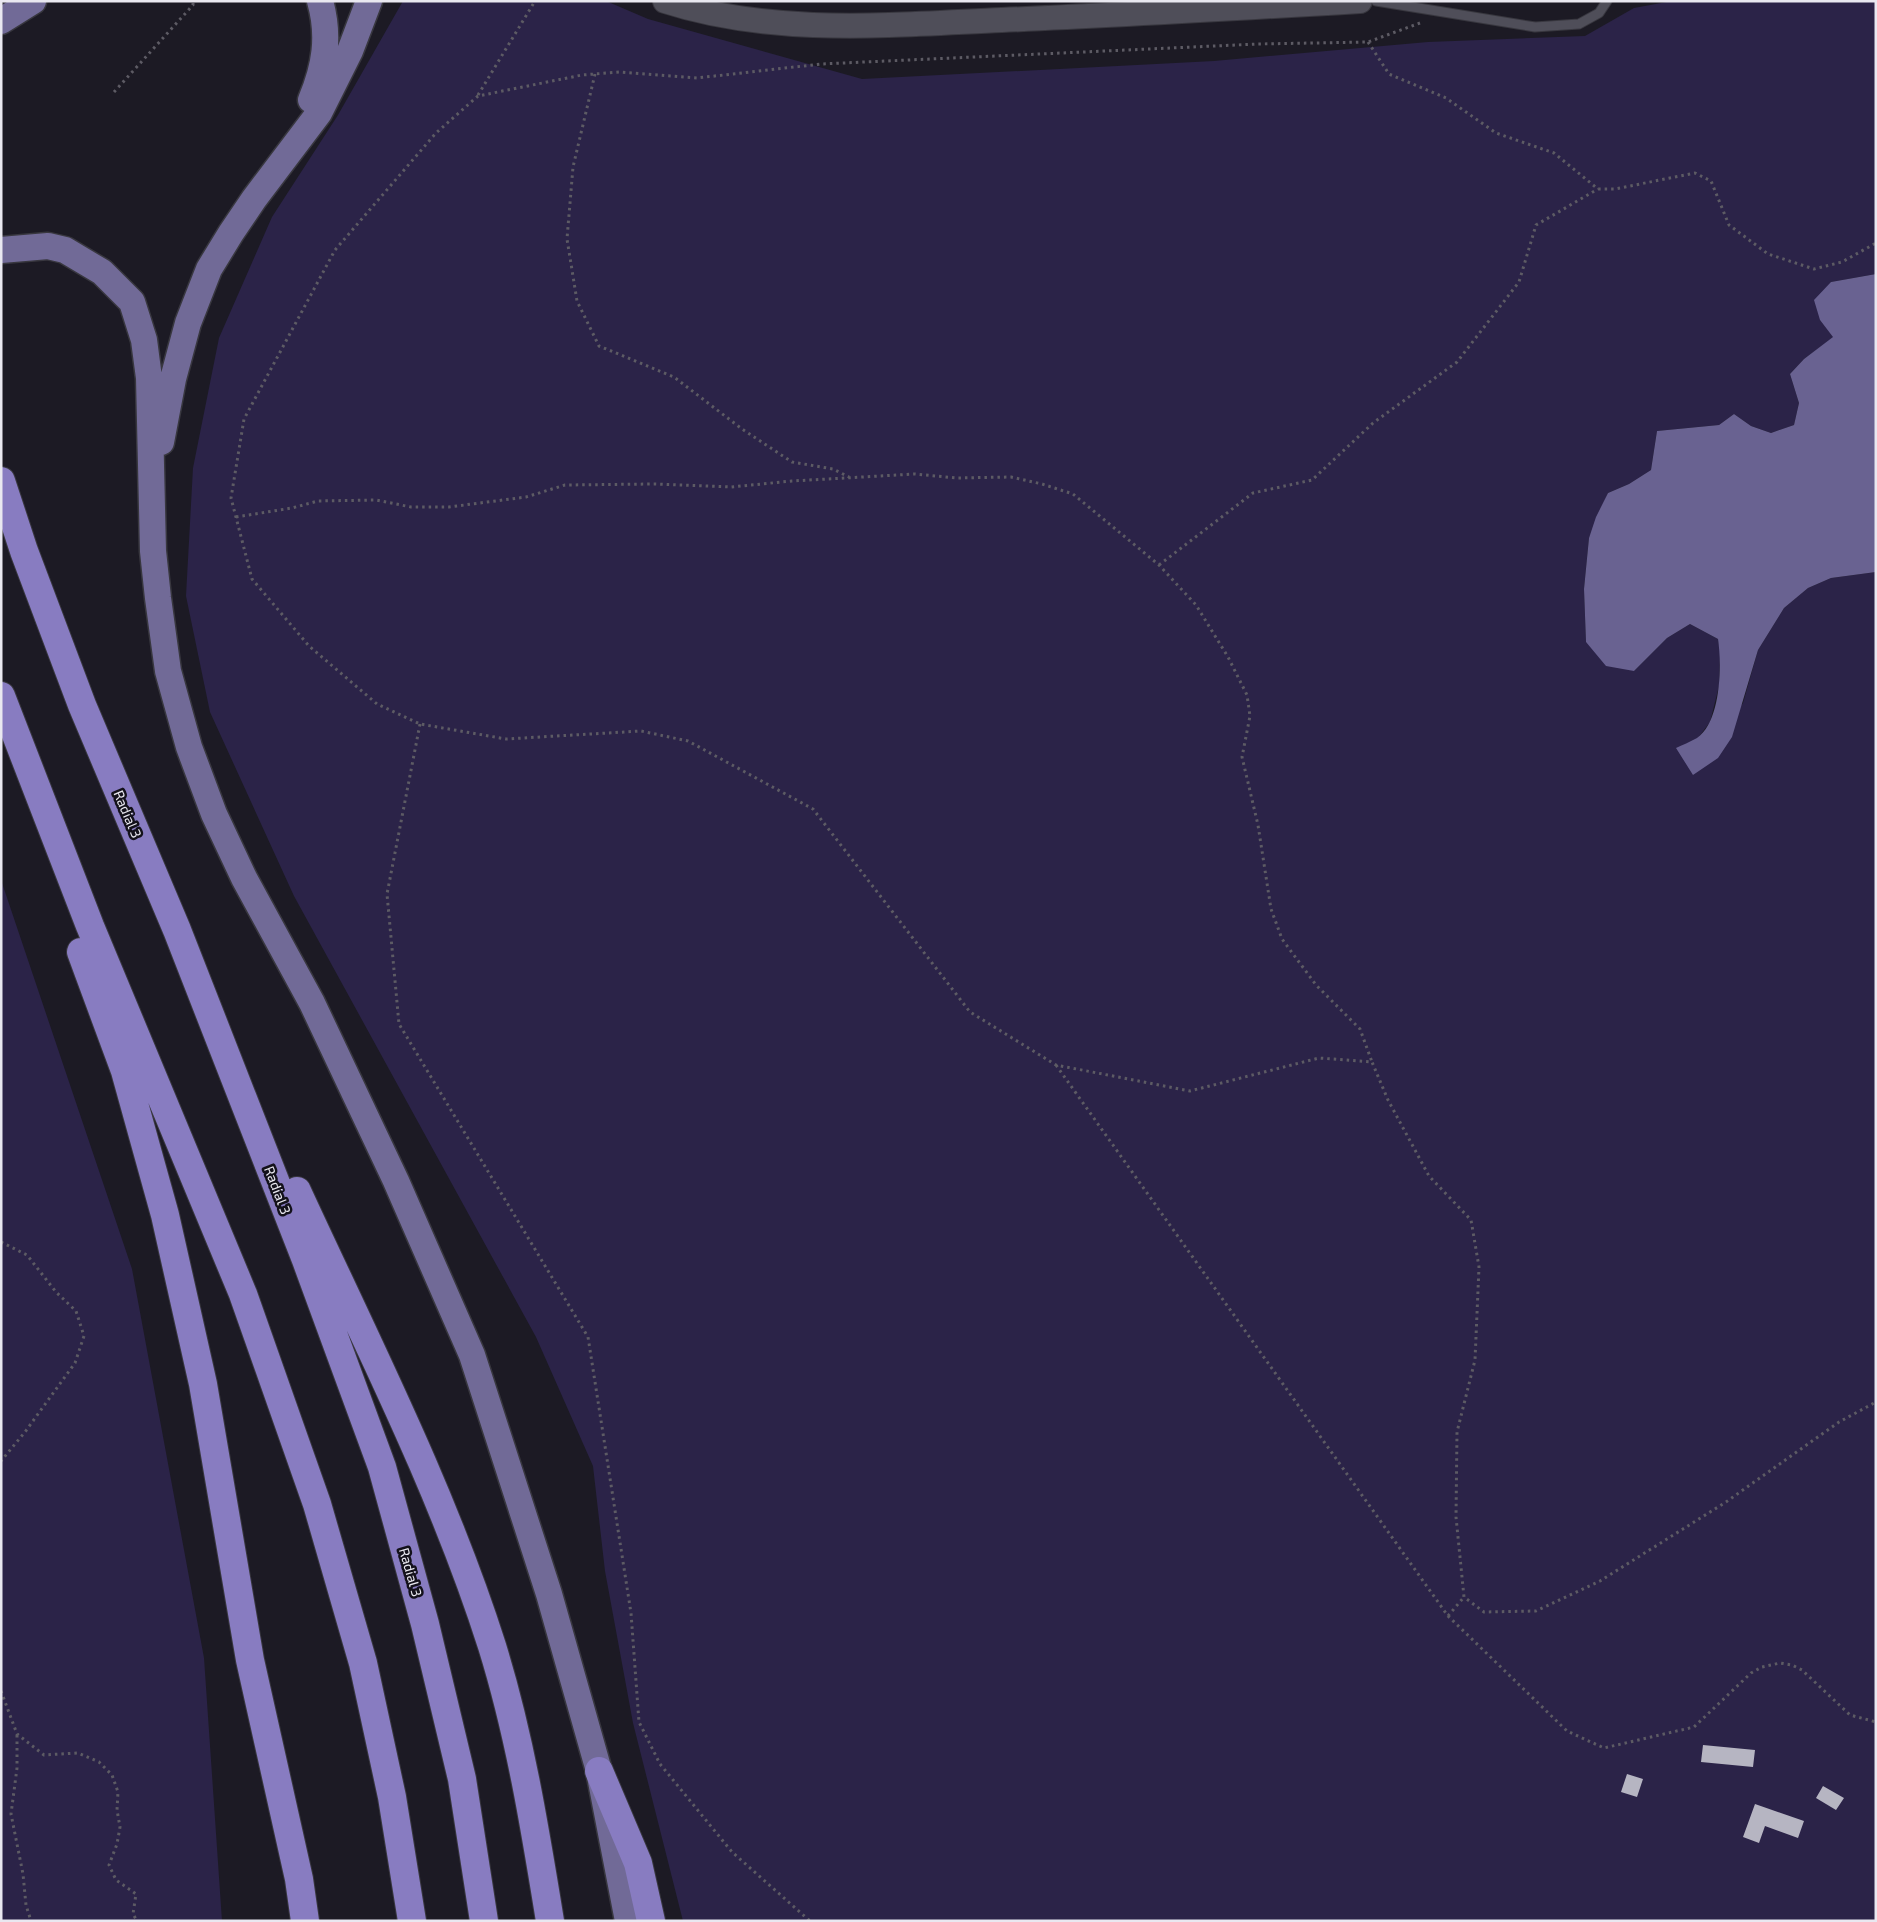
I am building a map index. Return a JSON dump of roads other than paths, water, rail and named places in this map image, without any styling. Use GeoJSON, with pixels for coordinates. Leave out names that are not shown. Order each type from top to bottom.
{"type":"FeatureCollection","features":[{"type":"Feature","properties":{"kind":"highway","name":"Radial 3"},"geometry":{"type":"LineString","coordinates":[[1,481],[24,551],[82,705],[176,930],[306,1260],[382,1467],[426,1624],[462,1779],[484,1921]]}},
{"type":"Feature","properties":{"kind":"highway"},"geometry":{"type":"LineString","coordinates":[[1,696],[90,926],[243,1294],[317,1504],[363,1663],[392,1797],[412,1921]]}},
{"type":"Feature","properties":{"kind":"highway"},"geometry":{"type":"LineString","coordinates":[[1,730],[125,1071],[165,1215],[203,1384],[250,1660],[265,1780],[290,1921]]}},
{"type":"Feature","properties":{"kind":"highway"},"geometry":{"type":"LineString","coordinates":[[176,930],[426,1472],[472,1588],[511,1713],[536,1834],[550,1921]]}},
{"type":"Feature","properties":{"kind":"highway"},"geometry":{"type":"LineString","coordinates":[[426,1472],[467,1591],[503,1715],[528,1844],[538,1921]]}},
{"type":"Feature","properties":{"kind":"highway"},"geometry":{"type":"LineString","coordinates":[[250,1660],[299,1879],[305,1921]]}},
{"type":"Feature","properties":{"kind":"highway"},"geometry":{"type":"LineString","coordinates":[[599,1771],[638,1863],[652,1921]]}},
{"type":"Feature","properties":{"kind":"main road"},"geometry":{"type":"LineString","coordinates":[[1,21],[33,1]]}},
{"type":"Feature","properties":{"kind":"main road"},"geometry":{"type":"LineString","coordinates":[[254,199],[307,110],[321,77],[326,44],[324,16],[320,1]]}},
{"type":"Feature","properties":{"kind":"main road"},"geometry":{"type":"LineString","coordinates":[[152,485],[173,379],[188,323],[210,269],[231,232],[254,199],[319,113],[350,52],[369,1]]}},
{"type":"Feature","properties":{"kind":"main road"},"geometry":{"type":"LineString","coordinates":[[665,1],[686,8],[738,19],[775,23],[888,26],[1360,1]]}},
{"type":"Feature","properties":{"kind":"main road"},"geometry":{"type":"LineString","coordinates":[[1,250],[48,246],[65,250],[102,272],[132,302],[144,340],[149,378],[154,551],[160,616],[168,670],[188,747],[214,814],[244,878],[312,1004],[396,1181],[472,1355],[549,1594],[599,1771],[628,1921]]}},
{"type":"Feature","properties":{"kind":"lane"},"geometry":{"type":"LineString","coordinates":[[1376,1],[1535,27],[1578,24],[1599,13],[1607,1]]}}]}
